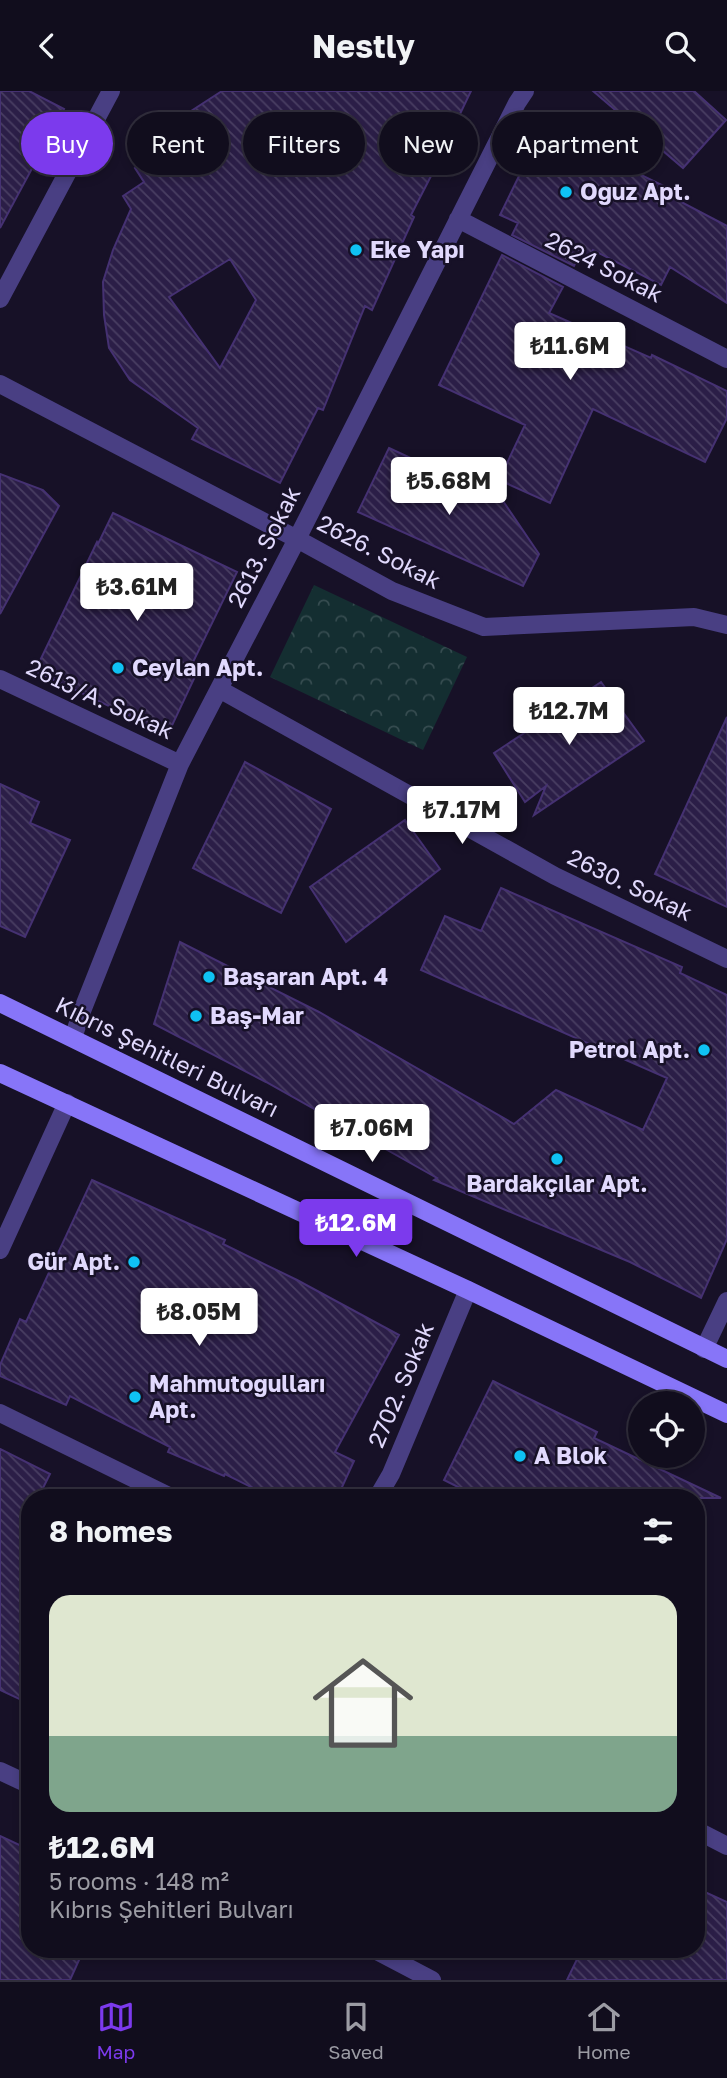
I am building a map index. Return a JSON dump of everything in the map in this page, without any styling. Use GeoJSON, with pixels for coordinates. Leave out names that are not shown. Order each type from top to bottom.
{"type":"FeatureCollection","features":[{"type":"Feature","properties":{"kind":"main road","name":"Kıbrıs Şehitleri Bulvarı"},"geometry":{"type":"LineString","coordinates":[[0,1003],[727,1359]]}},
{"type":"Feature","properties":{"kind":"main road"},"geometry":{"type":"LineString","coordinates":[[0,1073],[468,1290],[727,1414]]}},
{"type":"Feature","properties":{"kind":"street"},"geometry":{"type":"LineString","coordinates":[[0,299],[111,91]]}},
{"type":"Feature","properties":{"kind":"street","name":"2613. Sokak"},"geometry":{"type":"LineString","coordinates":[[74,1038],[82,1011],[180,764],[525,91]]}},
{"type":"Feature","properties":{"kind":"street","name":"2624 Sokak"},"geometry":{"type":"LineString","coordinates":[[458,219],[727,359]]}},
{"type":"Feature","properties":{"kind":"street","name":"2626. Sokak"},"geometry":{"type":"LineString","coordinates":[[0,384],[392,591],[484,628],[694,617],[727,625]]}},
{"type":"Feature","properties":{"kind":"street","name":"2613/A. Sokak"},"geometry":{"type":"LineString","coordinates":[[0,679],[180,764]]}},
{"type":"Feature","properties":{"kind":"street","name":"2630. Sokak"},"geometry":{"type":"LineString","coordinates":[[219,689],[555,876],[727,959]]}},
{"type":"Feature","properties":{"kind":"street"},"geometry":{"type":"LineString","coordinates":[[0,1250],[67,1104]]}},
{"type":"Feature","properties":{"kind":"street","name":"2702. Sokak"},"geometry":{"type":"LineString","coordinates":[[382,1489],[468,1290]]}},
{"type":"Feature","properties":{"kind":"street"},"geometry":{"type":"LineString","coordinates":[[704,1349],[727,1301]]}},
{"type":"Feature","properties":{"kind":"street"},"geometry":{"type":"LineString","coordinates":[[0,1413],[155,1489]]}},
{"type":"Feature","properties":{"kind":"street"},"geometry":{"type":"LineString","coordinates":[[0,1771],[21,1781]]}},
{"type":"Feature","properties":{"kind":"street"},"geometry":{"type":"LineString","coordinates":[[705,1835],[727,1846]]}},
{"type":"Feature","properties":{"kind":"street"},"geometry":{"type":"LineString","coordinates":[[390,1958],[432,1980]]}},
{"type":"Feature","properties":{"kind":"green space"},"geometry":{"type":"Polygon","coordinates":[[[314,585],[467,657],[423,750],[270,677],[314,585]]]}},
{"type":"Feature","properties":{"kind":"building"},"geometry":{"type":"Polygon","coordinates":[[[0,91],[29,91],[64,109],[62,112],[21,112],[21,175],[29,175],[0,228],[0,91]]]}},
{"type":"Feature","properties":{"kind":"building"},"geometry":{"type":"Polygon","coordinates":[[[222,91],[471,91],[461,112],[379,112],[379,175],[432,175],[411,215],[414,217],[372,310],[365,306],[323,410],[318,408],[280,483],[192,439],[198,428],[130,380],[109,348],[103,282],[113,250],[131,209],[123,196],[144,182],[140,175],[229,175],[229,112],[190,112],[222,91]],[[230,259],[169,297],[220,368],[256,300],[230,259]]]}},
{"type":"Feature","properties":{"kind":"building"},"geometry":{"type":"Polygon","coordinates":[[[593,91],[694,91],[726,120],[683,168],[663,151],[663,112],[618,112],[593,91]]]}},
{"type":"Feature","properties":{"kind":"building"},"geometry":{"type":"Polygon","coordinates":[[[520,175],[641,175],[666,187],[662,192],[727,226],[727,303],[670,267],[661,285],[593,250],[589,258],[580,254],[574,266],[512,235],[518,223],[500,215],[520,175]]]}},
{"type":"Feature","properties":{"kind":"building"},"geometry":{"type":"Polygon","coordinates":[[[502,255],[563,287],[549,313],[651,358],[652,355],[727,391],[727,418],[705,462],[593,409],[550,503],[499,480],[525,425],[439,385],[502,255]]]}},
{"type":"Feature","properties":{"kind":"building"},"geometry":{"type":"Polygon","coordinates":[[[389,448],[503,501],[539,554],[523,586],[358,512],[389,448]]]}},
{"type":"Feature","properties":{"kind":"building"},"geometry":{"type":"Polygon","coordinates":[[[0,474],[43,490],[59,506],[0,614],[0,474]]]}},
{"type":"Feature","properties":{"kind":"building"},"geometry":{"type":"Polygon","coordinates":[[[113,513],[237,572],[193,662],[200,666],[168,734],[35,671],[113,513]]]}},
{"type":"Feature","properties":{"kind":"building"},"geometry":{"type":"Polygon","coordinates":[[[601,682],[644,741],[534,815],[546,786],[525,802],[494,753],[601,682]]]}},
{"type":"Feature","properties":{"kind":"building"},"geometry":{"type":"Polygon","coordinates":[[[727,717],[727,907],[655,874],[727,717]]]}},
{"type":"Feature","properties":{"kind":"building"},"geometry":{"type":"Polygon","coordinates":[[[245,762],[331,809],[281,913],[193,868],[245,762]]]}},
{"type":"Feature","properties":{"kind":"building"},"geometry":{"type":"Polygon","coordinates":[[[0,784],[39,802],[30,823],[70,840],[25,937],[0,926],[0,784]]]}},
{"type":"Feature","properties":{"kind":"building"},"geometry":{"type":"Polygon","coordinates":[[[405,820],[440,869],[346,942],[310,887],[405,820]]]}},
{"type":"Feature","properties":{"kind":"building"},"geometry":{"type":"Polygon","coordinates":[[[501,888],[682,967],[680,973],[727,995],[727,1239],[701,1298],[630,1262],[434,1180],[437,1178],[266,1082],[154,1024],[180,942],[319,1012],[514,1124],[556,1090],[643,1130],[667,1078],[421,970],[445,916],[481,931],[501,888]]]}},
{"type":"Feature","properties":{"kind":"building"},"geometry":{"type":"Polygon","coordinates":[[[92,1180],[225,1240],[223,1244],[399,1335],[335,1452],[354,1461],[341,1489],[255,1489],[168,1452],[170,1447],[70,1396],[66,1405],[0,1376],[0,1365],[20,1319],[26,1322],[92,1180]]]}},
{"type":"Feature","properties":{"kind":"building","name":"A Blok"},"geometry":{"type":"Polygon","coordinates":[[[493,1381],[597,1432],[594,1438],[628,1454],[628,1468],[658,1468],[702,1489],[462,1489],[444,1480],[493,1381]]]}},
{"type":"Feature","properties":{"kind":"building"},"geometry":{"type":"Polygon","coordinates":[[[0,1449],[50,1474],[42,1489],[21,1489],[21,1700],[0,1690],[0,1449]]]}},
{"type":"Feature","properties":{"kind":"building","name":"A Blok"},"geometry":{"type":"Polygon","coordinates":[[[705,1490],[721,1498],[705,1498],[705,1490]]]}},
{"type":"Feature","properties":{"kind":"building"},"geometry":{"type":"Polygon","coordinates":[[[0,1836],[21,1846],[21,1958],[80,1958],[70,1980],[0,1980],[0,1836]]]}},
{"type":"Feature","properties":{"kind":"building"},"geometry":{"type":"Polygon","coordinates":[[[705,1892],[727,1902],[727,1980],[567,1980],[578,1958],[705,1958],[705,1892]]]}},
{"type":"Feature","properties":{"kind":"place","name":"Oğuz Apt."},"geometry":{"type":"Point","coordinates":[566,192]}},
{"type":"Feature","properties":{"kind":"place","name":"Eke Yapı"},"geometry":{"type":"Point","coordinates":[356,250]}},
{"type":"Feature","properties":{"kind":"place","name":"Ceylan Apt."},"geometry":{"type":"Point","coordinates":[118,668]}},
{"type":"Feature","properties":{"kind":"place","name":"Başaran Apt. 4"},"geometry":{"type":"Point","coordinates":[209,977]}},
{"type":"Feature","properties":{"kind":"place","name":"Baş-Mar"},"geometry":{"type":"Point","coordinates":[196,1016]}},
{"type":"Feature","properties":{"kind":"place","name":"Petrol Apt."},"geometry":{"type":"Point","coordinates":[704,1050]}},
{"type":"Feature","properties":{"kind":"place","name":"Bardakçılar Apt."},"geometry":{"type":"Point","coordinates":[557,1159]}},
{"type":"Feature","properties":{"kind":"place","name":"Gür Apt."},"geometry":{"type":"Point","coordinates":[134,1262]}},
{"type":"Feature","properties":{"kind":"place","name":"Mahmutoğulları Apt."},"geometry":{"type":"Point","coordinates":[135,1397]}},
{"type":"Feature","properties":{"kind":"place","name":"A Blok"},"geometry":{"type":"Point","coordinates":[520,1456]}}]}
